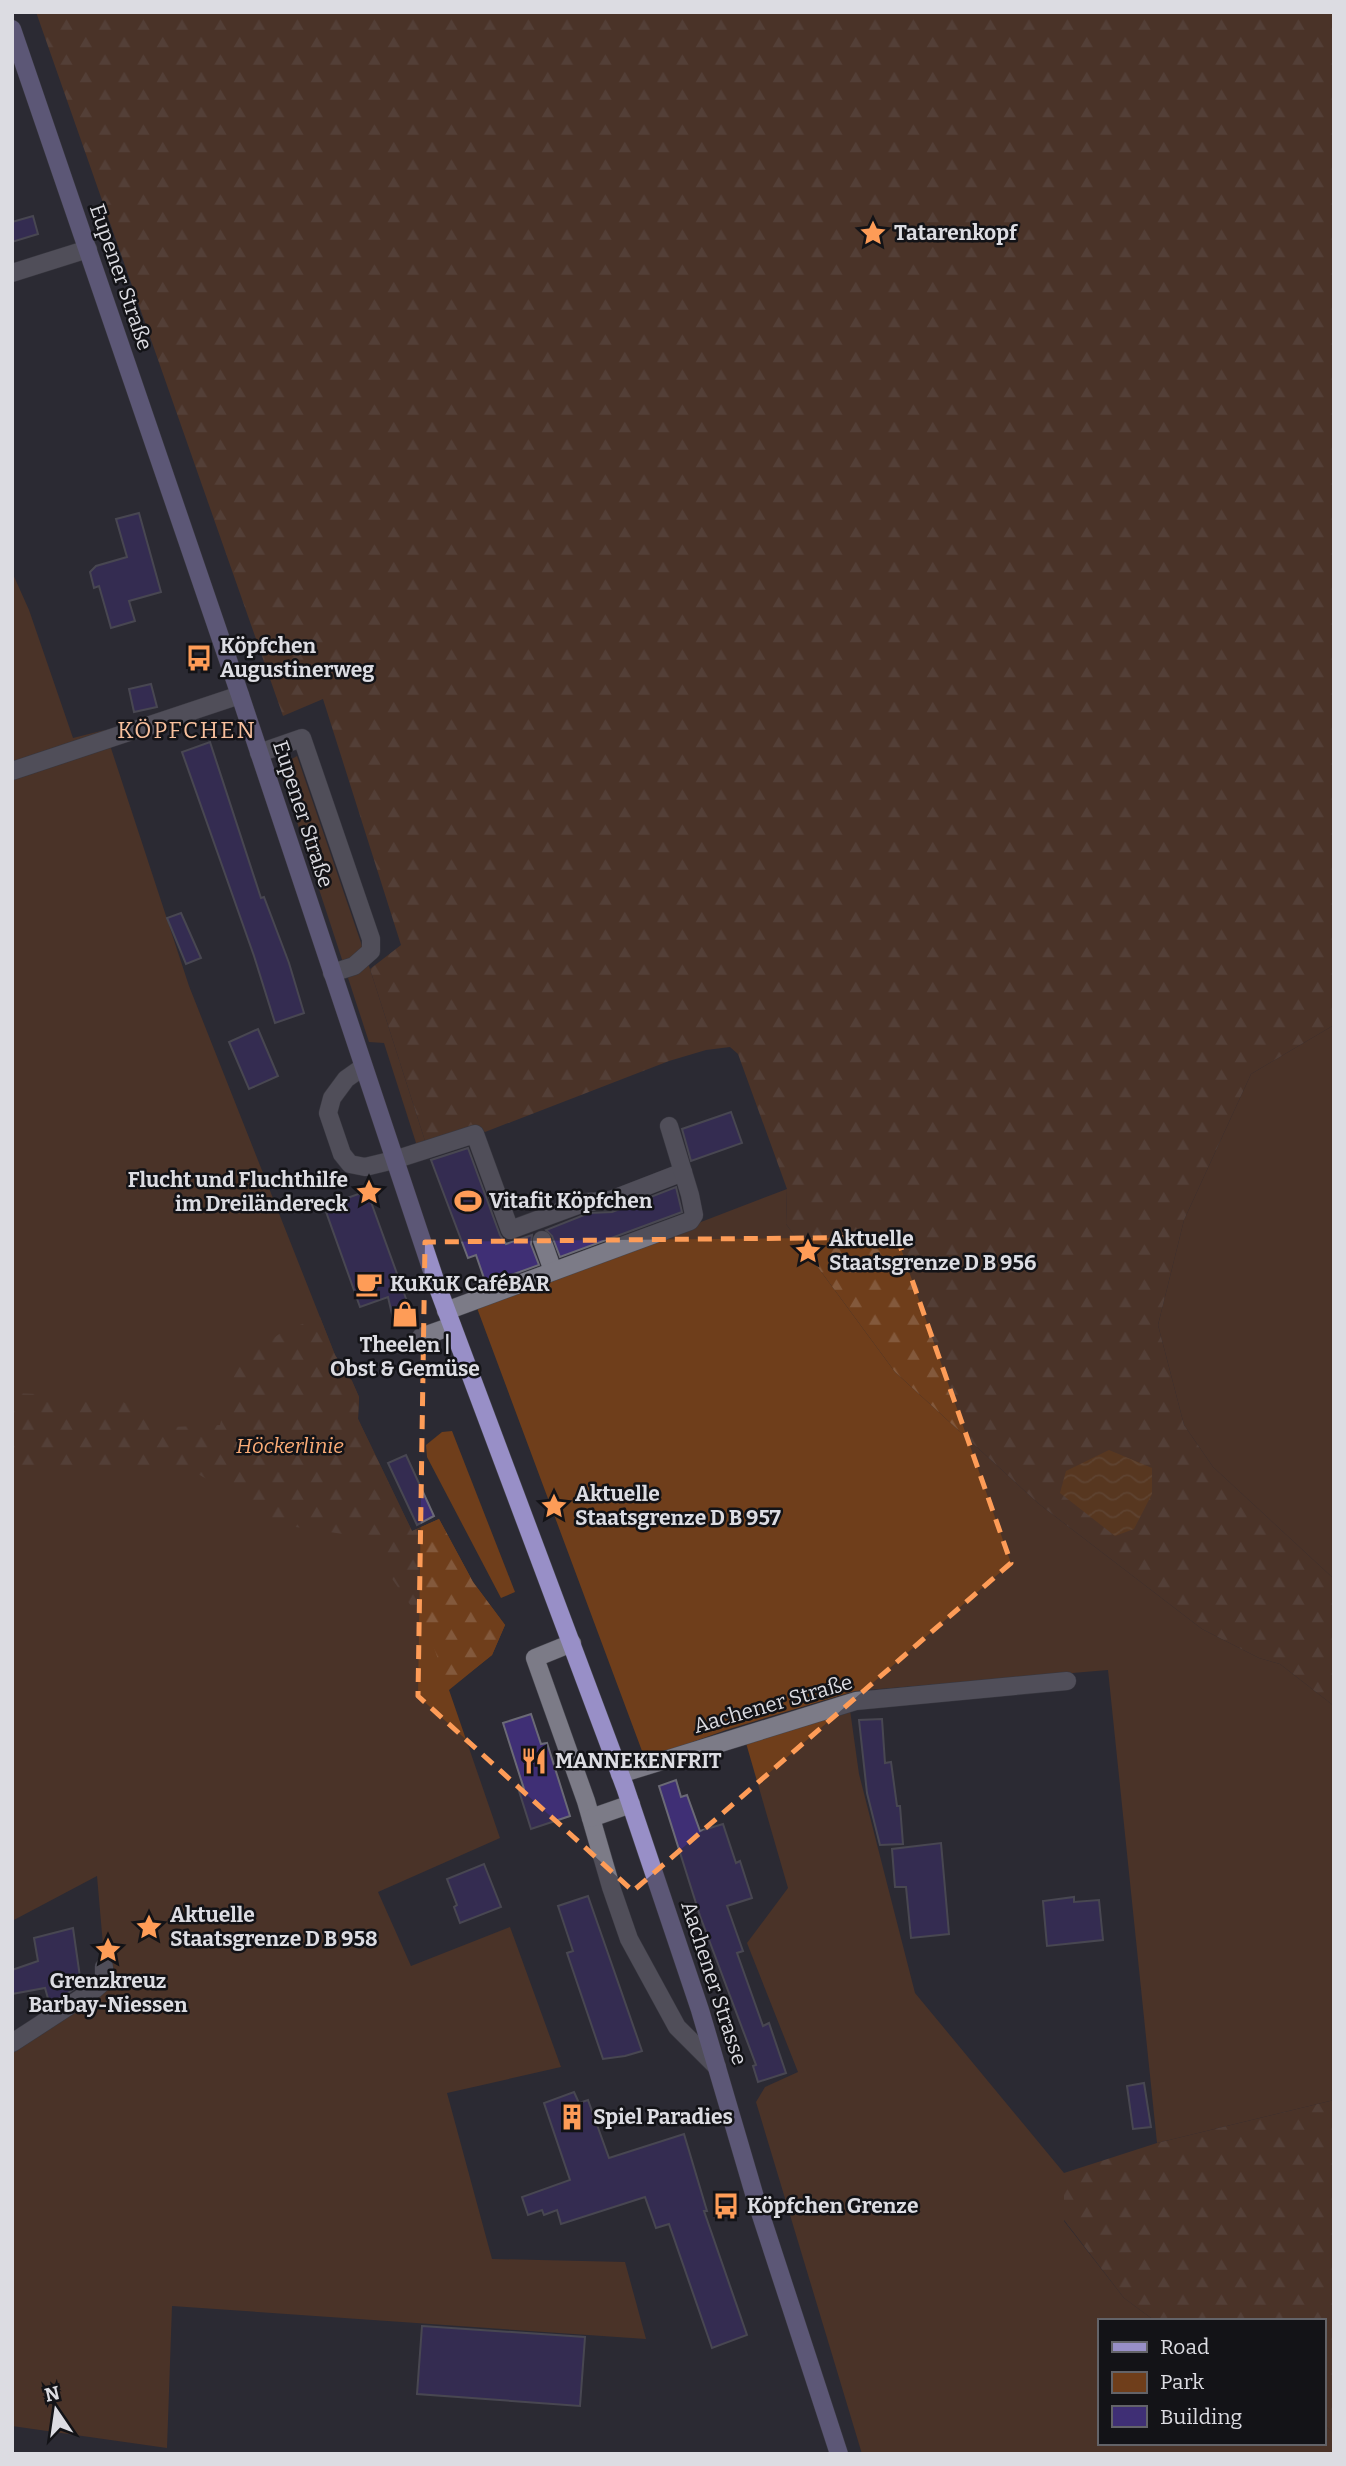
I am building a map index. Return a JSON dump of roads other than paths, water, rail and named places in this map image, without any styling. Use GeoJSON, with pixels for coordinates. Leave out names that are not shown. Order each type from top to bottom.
{"type":"FeatureCollection","features":[{"type":"Feature","properties":{"kind":"main road","name":"Eupener Straße"},"geometry":{"type":"LineString","coordinates":[[12,29],[240,695],[394,1160],[528,1532]]}},
{"type":"Feature","properties":{"kind":"main road","name":"Aachener Strasse"},"geometry":{"type":"LineString","coordinates":[[528,1532],[631,1804],[839,2454]]}},
{"type":"Feature","properties":{"kind":"street"},"geometry":{"type":"LineString","coordinates":[[12,273],[88,249]]}},
{"type":"Feature","properties":{"kind":"street"},"geometry":{"type":"LineString","coordinates":[[12,771],[240,695]]}},
{"type":"Feature","properties":{"kind":"street"},"geometry":{"type":"LineString","coordinates":[[259,753],[302,738],[371,939],[371,951],[354,966],[332,973]]}},
{"type":"Feature","properties":{"kind":"street"},"geometry":{"type":"LineString","coordinates":[[363,1067],[346,1079],[332,1098],[328,1113],[342,1154],[350,1164],[365,1167],[475,1134],[510,1230],[586,1202],[608,1201],[684,1172]]}},
{"type":"Feature","properties":{"kind":"street"},"geometry":{"type":"LineString","coordinates":[[421,1337],[449,1318],[553,1271],[690,1221],[694,1215],[669,1126]]}},
{"type":"Feature","properties":{"kind":"street"},"geometry":{"type":"LineString","coordinates":[[541,1240],[553,1271]]}},
{"type":"Feature","properties":{"kind":"street"},"geometry":{"type":"LineString","coordinates":[[572,1643],[535,1658],[591,1818],[611,1887],[629,1939],[677,2027],[717,2067]]}},
{"type":"Feature","properties":{"kind":"street","name":"Aachener Straße"},"geometry":{"type":"LineString","coordinates":[[620,1774],[856,1701],[1068,1681]]}},
{"type":"Feature","properties":{"kind":"street"},"geometry":{"type":"LineString","coordinates":[[591,1818],[631,1804]]}},
{"type":"Feature","properties":{"kind":"street"},"geometry":{"type":"LineString","coordinates":[[12,2043],[95,1989],[104,1981],[104,1967]]}},
{"type":"Feature","properties":{"kind":"water"},"geometry":{"type":"Polygon","coordinates":[[[1109,1450],[1152,1468],[1152,1494],[1134,1529],[1115,1536],[1060,1493],[1066,1471],[1109,1450]]]}},
{"type":"Feature","properties":{"kind":"place","name":"Tatarenkopf"},"geometry":{"type":"Point","coordinates":[873,233]}},
{"type":"Feature","properties":{"kind":"place","name":"Köpfchen Augustinerweg"},"geometry":{"type":"Point","coordinates":[199,658]}},
{"type":"Feature","properties":{"kind":"place","name":"Flucht und Fluchthilfe im Dreiländereck"},"geometry":{"type":"Point","coordinates":[369,1192]}},
{"type":"Feature","properties":{"kind":"place","name":"Vitafit Köpfchen"},"geometry":{"type":"Point","coordinates":[468,1201]}},
{"type":"Feature","properties":{"kind":"place","name":"Aktuelle Staatsgrenze D B 956"},"geometry":{"type":"Point","coordinates":[808,1251]}},
{"type":"Feature","properties":{"kind":"place","name":"KuKuK CaféBAR"},"geometry":{"type":"Point","coordinates":[369,1284]}},
{"type":"Feature","properties":{"kind":"place","name":"Theelen | Obst & Gemüse"},"geometry":{"type":"Point","coordinates":[405,1314]}},
{"type":"Feature","properties":{"kind":"place","name":"Aktuelle Staatsgrenze D B 957"},"geometry":{"type":"Point","coordinates":[554,1506]}},
{"type":"Feature","properties":{"kind":"place","name":"MANNEKENFRIT"},"geometry":{"type":"Point","coordinates":[534,1761]}},
{"type":"Feature","properties":{"kind":"place","name":"Aktuelle Staatsgrenze D B 958"},"geometry":{"type":"Point","coordinates":[149,1927]}},
{"type":"Feature","properties":{"kind":"place","name":"Grenzkreuz Barbay-Niessen"},"geometry":{"type":"Point","coordinates":[108,1950]}},
{"type":"Feature","properties":{"kind":"place","name":"Spiel Paradies"},"geometry":{"type":"Point","coordinates":[572,2117]}},
{"type":"Feature","properties":{"kind":"place","name":"Köpfchen Grenze"},"geometry":{"type":"Point","coordinates":[726,2206]}},
{"type":"Feature","properties":{"kind":"district","name":"KÖPFCHEN"},"geometry":{"type":"Point","coordinates":[187,730]}},
{"type":"Feature","properties":{"kind":"park label","name":"Höckerlinie"},"geometry":{"type":"Point","coordinates":[290,1446]}}]}
